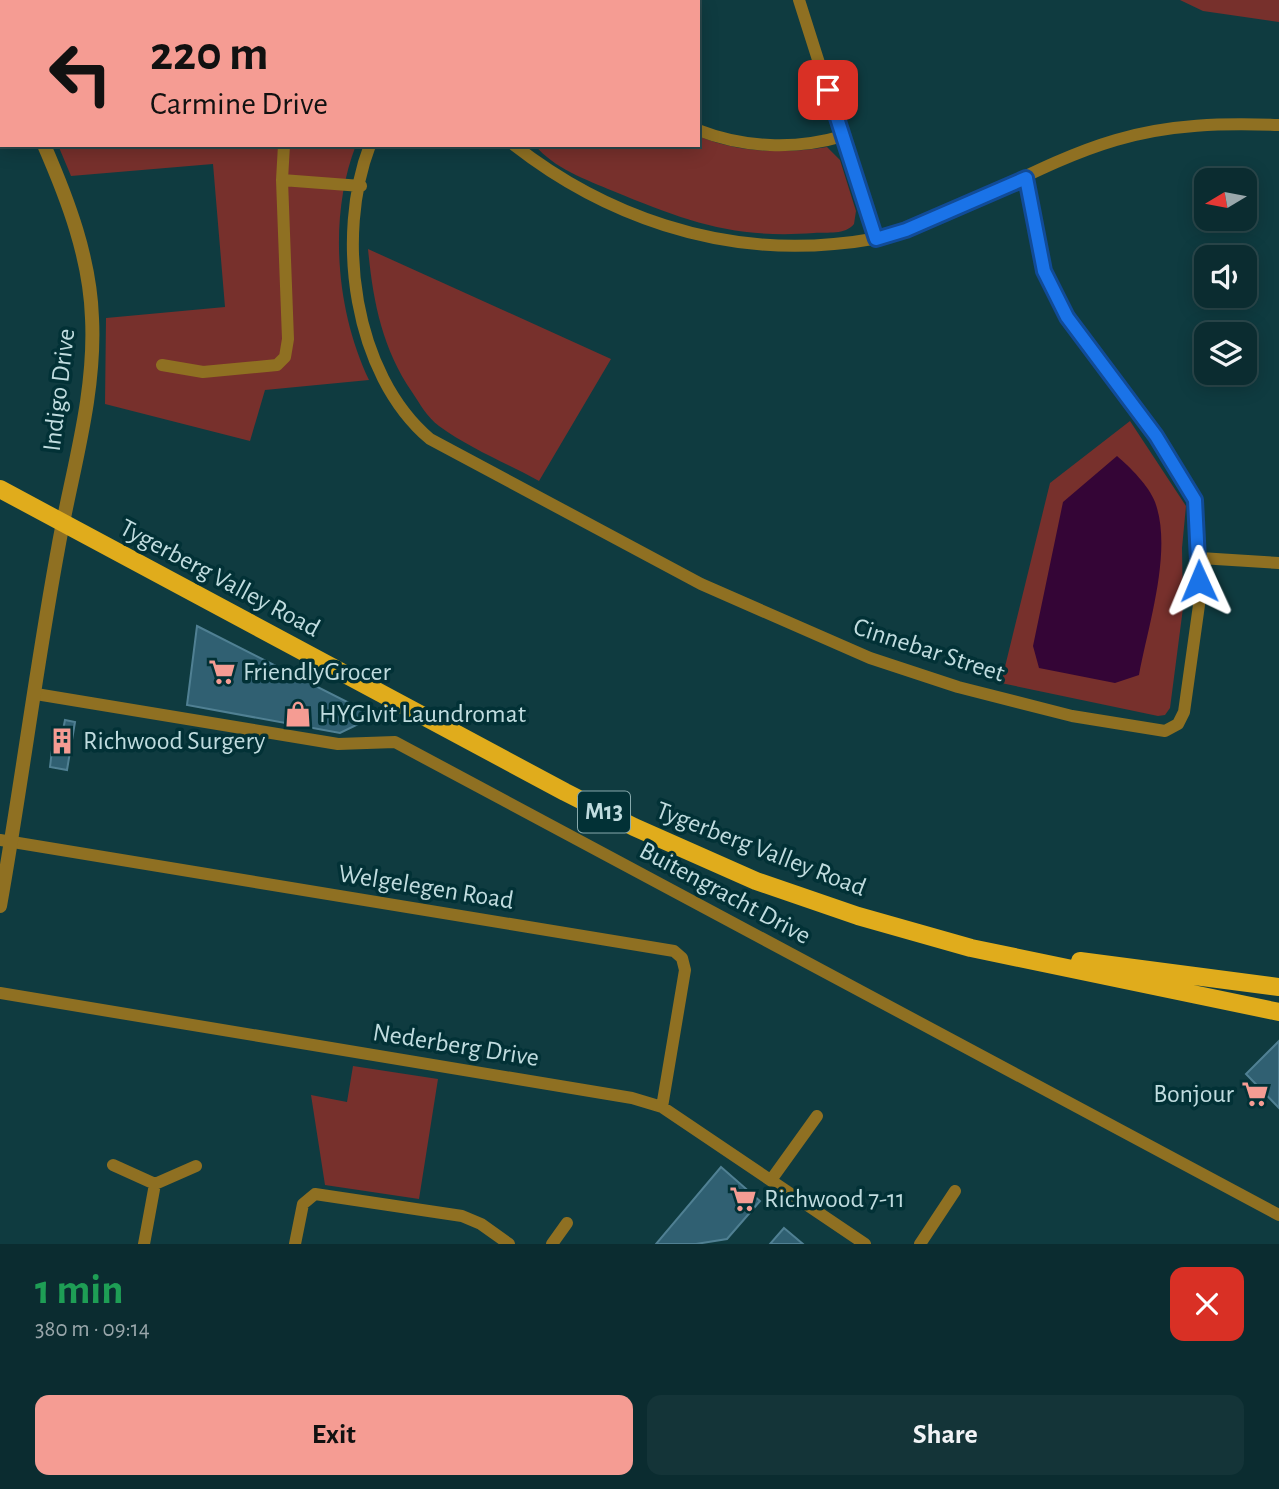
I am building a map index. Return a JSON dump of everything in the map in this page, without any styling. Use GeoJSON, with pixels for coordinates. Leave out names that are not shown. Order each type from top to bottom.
{"type":"FeatureCollection","features":[{"type":"Feature","properties":{"kind":"main road","name":"Tygerberg Valley Road"},"geometry":{"type":"LineString","coordinates":[[0,489],[634,827],[756,881],[858,916],[996,953],[1279,1012]]}},
{"type":"Feature","properties":{"kind":"main road","name":"Tygerberg Valley Road"},"geometry":{"type":"LineString","coordinates":[[996,953],[1098,962],[1279,986]]}},
{"type":"Feature","properties":{"kind":"street"},"geometry":{"type":"LineString","coordinates":[[799,0],[876,239]]}},
{"type":"Feature","properties":{"kind":"street"},"geometry":{"type":"LineString","coordinates":[[517,147],[577,188],[685,233],[773,247],[876,239],[906,230],[1116,140],[1149,132],[1221,123],[1279,125]]}},
{"type":"Feature","properties":{"kind":"street"},"geometry":{"type":"LineString","coordinates":[[700,130],[771,145],[794,146],[843,136]]}},
{"type":"Feature","properties":{"kind":"street","name":"Indigo Drive"},"geometry":{"type":"LineString","coordinates":[[0,906],[6,841],[36,694],[63,522],[83,421],[93,341],[92,316],[76,225],[45,147]]}},
{"type":"Feature","properties":{"kind":"street"},"geometry":{"type":"LineString","coordinates":[[162,365],[202,372],[277,365],[285,357],[288,339],[282,180],[284,147]]}},
{"type":"Feature","properties":{"kind":"street","name":"Cinnebar Street"},"geometry":{"type":"LineString","coordinates":[[370,147],[361,186],[352,258],[361,317],[381,372],[399,403],[421,431],[471,462],[761,613],[870,658],[958,687],[1072,716],[1165,731],[1178,724],[1184,712],[1199,605],[1197,512],[1190,490],[1156,436],[1067,317],[1048,280],[1026,178]]}},
{"type":"Feature","properties":{"kind":"street"},"geometry":{"type":"LineString","coordinates":[[282,180],[361,186]]}},
{"type":"Feature","properties":{"kind":"street"},"geometry":{"type":"LineString","coordinates":[[1200,558],[1279,563]]}},
{"type":"Feature","properties":{"kind":"street","name":"Buitengracht Drive"},"geometry":{"type":"LineString","coordinates":[[36,694],[338,744],[395,742],[1279,1215]]}},
{"type":"Feature","properties":{"kind":"street","name":"Welgelegen Road"},"geometry":{"type":"LineString","coordinates":[[6,841],[674,951],[682,958],[685,970],[662,1107]]}},
{"type":"Feature","properties":{"kind":"street","name":"Nederberg Drive"},"geometry":{"type":"LineString","coordinates":[[0,993],[632,1098],[662,1107],[771,1180],[848,1240],[864,1244]]}},
{"type":"Feature","properties":{"kind":"street"},"geometry":{"type":"LineString","coordinates":[[771,1180],[817,1116]]}},
{"type":"Feature","properties":{"kind":"street"},"geometry":{"type":"LineString","coordinates":[[113,1165],[155,1184],[196,1166]]}},
{"type":"Feature","properties":{"kind":"street"},"geometry":{"type":"LineString","coordinates":[[144,1244],[155,1184]]}},
{"type":"Feature","properties":{"kind":"street"},"geometry":{"type":"LineString","coordinates":[[920,1244],[955,1191]]}},
{"type":"Feature","properties":{"kind":"street"},"geometry":{"type":"LineString","coordinates":[[295,1244],[303,1204],[315,1194],[462,1216],[481,1224],[509,1244]]}},
{"type":"Feature","properties":{"kind":"street"},"geometry":{"type":"LineString","coordinates":[[552,1244],[567,1223]]}},
{"type":"Feature","properties":{"kind":"shaded area"},"geometry":{"type":"Polygon","coordinates":[[[1180,0],[1279,0],[1279,22],[1203,11],[1180,0]]]}},
{"type":"Feature","properties":{"kind":"shaded area"},"geometry":{"type":"Polygon","coordinates":[[[700,137],[746,149],[795,151],[827,147],[840,160],[856,211],[854,224],[846,230],[836,232],[785,234],[710,226],[664,211],[582,178],[537,147],[700,147],[700,137]]]}},
{"type":"Feature","properties":{"kind":"shaded area"},"geometry":{"type":"Polygon","coordinates":[[[59,147],[355,147],[342,202],[340,264],[349,324],[369,380],[265,390],[250,441],[105,404],[106,318],[225,307],[213,164],[71,176],[59,147]]]}},
{"type":"Feature","properties":{"kind":"shaded area"},"geometry":{"type":"Polygon","coordinates":[[[368,249],[611,359],[539,481],[451,434],[424,410],[402,375],[386,341],[376,305],[368,249]]]}},
{"type":"Feature","properties":{"kind":"shaded area"},"geometry":{"type":"Polygon","coordinates":[[[1130,421],[1186,506],[1182,548],[1183,608],[1170,708],[1165,715],[1158,716],[1001,683],[1050,483],[1130,421]]]}},
{"type":"Feature","properties":{"kind":"shaded area"},"geometry":{"type":"Polygon","coordinates":[[[1117,456],[1139,477],[1152,496],[1160,521],[1161,542],[1157,588],[1139,675],[1115,683],[1039,668],[1033,646],[1063,502],[1117,456]]]}},
{"type":"Feature","properties":{"kind":"shaded area"},"geometry":{"type":"Polygon","coordinates":[[[353,1066],[438,1079],[419,1199],[325,1185],[311,1095],[347,1102],[353,1066]]]}},
{"type":"Feature","properties":{"kind":"building"},"geometry":{"type":"Polygon","coordinates":[[[197,626],[375,716],[340,733],[187,705],[197,626]]]}},
{"type":"Feature","properties":{"kind":"building","name":"Richwood Surgery"},"geometry":{"type":"Polygon","coordinates":[[[65,720],[75,722],[67,770],[50,767],[54,733],[62,735],[65,720]]]}},
{"type":"Feature","properties":{"kind":"building"},"geometry":{"type":"Polygon","coordinates":[[[1279,1041],[1279,1108],[1246,1074],[1279,1041]]]}},
{"type":"Feature","properties":{"kind":"building"},"geometry":{"type":"Polygon","coordinates":[[[721,1167],[760,1201],[727,1239],[696,1244],[656,1244],[721,1167]]]}},
{"type":"Feature","properties":{"kind":"building"},"geometry":{"type":"Polygon","coordinates":[[[784,1228],[803,1244],[770,1244],[784,1228]]]}},
{"type":"Feature","properties":{"kind":"place","name":"FriendlyGrocer"},"geometry":{"type":"Point","coordinates":[222,672]}},
{"type":"Feature","properties":{"kind":"place","name":"HYGIvit Laundromat"},"geometry":{"type":"Point","coordinates":[298,714]}},
{"type":"Feature","properties":{"kind":"place","name":"Richwood Surgery"},"geometry":{"type":"Point","coordinates":[62,741]}},
{"type":"Feature","properties":{"kind":"place","name":"Bonjour"},"geometry":{"type":"Point","coordinates":[1255,1094]}},
{"type":"Feature","properties":{"kind":"place","name":"Richwood 7-11"},"geometry":{"type":"Point","coordinates":[743,1199]}},
{"type":"Feature","properties":{"kind":"route"},"geometry":{"type":"LineString","coordinates":[[828,90],[876,239],[906,230],[1026,178],[1044,271],[1067,317],[1156,436],[1195,500],[1200,558],[1199,581]]}}]}
